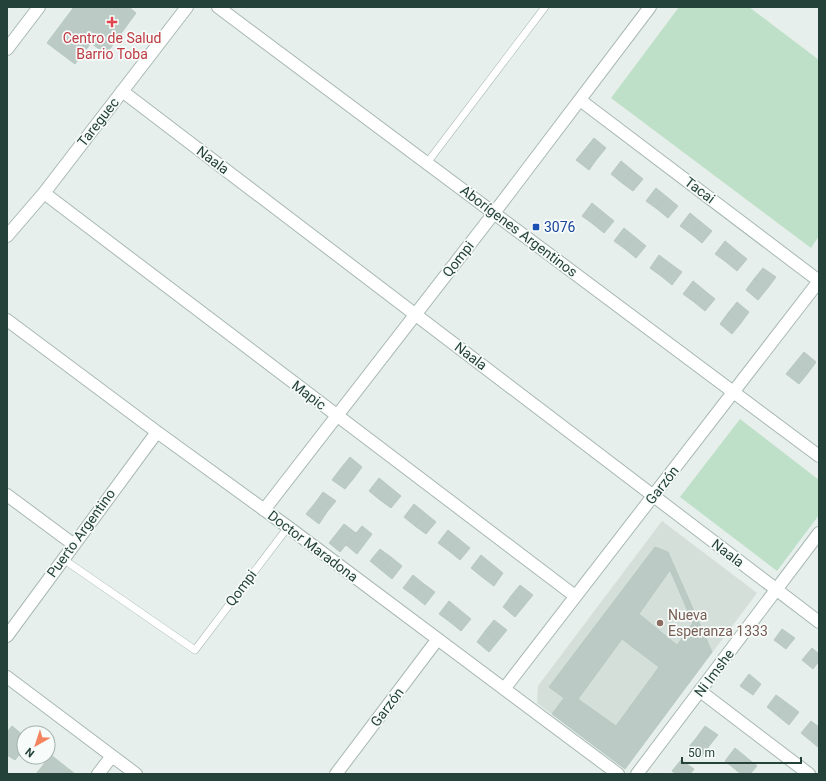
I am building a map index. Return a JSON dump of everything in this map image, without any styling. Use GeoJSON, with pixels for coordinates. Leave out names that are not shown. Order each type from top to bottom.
{"type":"FeatureCollection","features":[{"type":"Feature","properties":{"kind":"street"},"geometry":{"type":"LineString","coordinates":[[7,49],[39,7]]}},
{"type":"Feature","properties":{"kind":"street","name":"Tareguec"},"geometry":{"type":"LineString","coordinates":[[7,236],[44,193],[187,7]]}},
{"type":"Feature","properties":{"kind":"street","name":"Aborígenes Argentinos"},"geometry":{"type":"LineString","coordinates":[[218,7],[819,456]]}},
{"type":"Feature","properties":{"kind":"street","name":"Qompi"},"geometry":{"type":"LineString","coordinates":[[264,510],[494,213],[650,7]]}},
{"type":"Feature","properties":{"kind":"street","name":"Naala"},"geometry":{"type":"LineString","coordinates":[[122,91],[819,622]]}},
{"type":"Feature","properties":{"kind":"street","name":"Tacai"},"geometry":{"type":"LineString","coordinates":[[580,100],[819,281]]}},
{"type":"Feature","properties":{"kind":"street","name":"Mapic"},"geometry":{"type":"LineString","coordinates":[[44,193],[575,596]]}},
{"type":"Feature","properties":{"kind":"street","name":"Garzón"},"geometry":{"type":"LineString","coordinates":[[504,688],[819,281]]}},
{"type":"Feature","properties":{"kind":"street","name":"Doctor Maradona"},"geometry":{"type":"LineString","coordinates":[[7,320],[157,432],[288,527],[618,774]]}},
{"type":"Feature","properties":{"kind":"street","name":"Puerto Argentino"},"geometry":{"type":"LineString","coordinates":[[7,636],[73,544],[157,432]]}},
{"type":"Feature","properties":{"kind":"street"},"geometry":{"type":"LineString","coordinates":[[7,495],[73,544]]}},
{"type":"Feature","properties":{"kind":"street","name":"Ni Imshe"},"geometry":{"type":"LineString","coordinates":[[637,774],[819,533]]}},
{"type":"Feature","properties":{"kind":"street","name":"Garzón"},"geometry":{"type":"LineString","coordinates":[[336,774],[438,640]]}},
{"type":"Feature","properties":{"kind":"street"},"geometry":{"type":"LineString","coordinates":[[9,682],[136,774]]}},
{"type":"Feature","properties":{"kind":"street"},"geometry":{"type":"LineString","coordinates":[[700,691],[809,774]]}},
{"type":"Feature","properties":{"kind":"street"},"geometry":{"type":"LineString","coordinates":[[98,774],[112,756]]}},
{"type":"Feature","properties":{"kind":"lane"},"geometry":{"type":"LineString","coordinates":[[427,163],[545,7]]}},
{"type":"Feature","properties":{"kind":"lane","name":"Qompi"},"geometry":{"type":"LineString","coordinates":[[63,559],[195,650],[288,527]]}},
{"type":"Feature","properties":{"kind":"shaded area","name":"Nueva Esperanza 1333"},"geometry":{"type":"Polygon","coordinates":[[[662,521],[757,593],[625,769],[537,703],[538,686],[662,521]]]}},
{"type":"Feature","properties":{"kind":"green space"},"geometry":{"type":"Polygon","coordinates":[[[679,7],[749,7],[819,60],[819,236],[811,248],[611,98],[679,7]]]}},
{"type":"Feature","properties":{"kind":"green space"},"geometry":{"type":"Polygon","coordinates":[[[740,419],[819,480],[819,515],[777,571],[680,497],[740,419]]]}},
{"type":"Feature","properties":{"kind":"building"},"geometry":{"type":"Polygon","coordinates":[[[74,7],[129,7],[136,13],[106,54],[91,43],[75,64],[47,43],[74,7]]]}},
{"type":"Feature","properties":{"kind":"building"},"geometry":{"type":"Polygon","coordinates":[[[594,138],[606,148],[597,159],[585,149],[594,138]]]}},
{"type":"Feature","properties":{"kind":"building"},"geometry":{"type":"Polygon","coordinates":[[[585,149],[597,159],[589,170],[576,160],[585,149]]]}},
{"type":"Feature","properties":{"kind":"building"},"geometry":{"type":"Polygon","coordinates":[[[621,161],[632,170],[622,183],[611,174],[621,161]]]}},
{"type":"Feature","properties":{"kind":"building"},"geometry":{"type":"Polygon","coordinates":[[[632,170],[643,179],[633,191],[622,183],[632,170]]]}},
{"type":"Feature","properties":{"kind":"building"},"geometry":{"type":"Polygon","coordinates":[[[656,188],[667,197],[657,209],[646,201],[656,188]]]}},
{"type":"Feature","properties":{"kind":"building"},"geometry":{"type":"Polygon","coordinates":[[[667,197],[678,206],[668,218],[657,209],[667,197]]]}},
{"type":"Feature","properties":{"kind":"building"},"geometry":{"type":"Polygon","coordinates":[[[592,203],[603,212],[593,224],[582,216],[592,203]]]}},
{"type":"Feature","properties":{"kind":"building"},"geometry":{"type":"Polygon","coordinates":[[[603,212],[614,221],[604,233],[593,224],[603,212]]]}},
{"type":"Feature","properties":{"kind":"building"},"geometry":{"type":"Polygon","coordinates":[[[690,213],[701,222],[691,234],[680,226],[690,213]]]}},
{"type":"Feature","properties":{"kind":"building"},"geometry":{"type":"Polygon","coordinates":[[[701,222],[712,231],[702,243],[691,234],[701,222]]]}},
{"type":"Feature","properties":{"kind":"building"},"geometry":{"type":"Polygon","coordinates":[[[624,228],[635,237],[625,249],[614,241],[624,228]]]}},
{"type":"Feature","properties":{"kind":"building"},"geometry":{"type":"Polygon","coordinates":[[[635,237],[646,246],[636,258],[625,249],[635,237]]]}},
{"type":"Feature","properties":{"kind":"building"},"geometry":{"type":"Polygon","coordinates":[[[725,241],[736,250],[726,262],[715,254],[725,241]]]}},
{"type":"Feature","properties":{"kind":"building"},"geometry":{"type":"Polygon","coordinates":[[[736,250],[747,259],[737,271],[726,262],[736,250]]]}},
{"type":"Feature","properties":{"kind":"building"},"geometry":{"type":"Polygon","coordinates":[[[659,255],[671,264],[661,276],[650,268],[659,255]]]}},
{"type":"Feature","properties":{"kind":"building"},"geometry":{"type":"Polygon","coordinates":[[[671,264],[682,272],[672,285],[661,276],[671,264]]]}},
{"type":"Feature","properties":{"kind":"building"},"geometry":{"type":"Polygon","coordinates":[[[763,268],[776,277],[767,289],[754,279],[763,268]]]}},
{"type":"Feature","properties":{"kind":"building"},"geometry":{"type":"Polygon","coordinates":[[[754,279],[767,289],[758,300],[746,290],[754,279]]]}},
{"type":"Feature","properties":{"kind":"building"},"geometry":{"type":"Polygon","coordinates":[[[693,281],[704,290],[694,302],[683,294],[693,281]]]}},
{"type":"Feature","properties":{"kind":"building"},"geometry":{"type":"Polygon","coordinates":[[[704,290],[715,299],[705,311],[694,302],[704,290]]]}},
{"type":"Feature","properties":{"kind":"building"},"geometry":{"type":"Polygon","coordinates":[[[737,302],[749,312],[741,323],[728,313],[737,302]]]}},
{"type":"Feature","properties":{"kind":"building"},"geometry":{"type":"Polygon","coordinates":[[[728,313],[741,323],[732,334],[720,324],[728,313]]]}},
{"type":"Feature","properties":{"kind":"building"},"geometry":{"type":"Polygon","coordinates":[[[804,352],[816,362],[808,373],[795,363],[804,352]]]}},
{"type":"Feature","properties":{"kind":"building"},"geometry":{"type":"Polygon","coordinates":[[[795,363],[808,373],[799,384],[786,374],[795,363]]]}},
{"type":"Feature","properties":{"kind":"building"},"geometry":{"type":"Polygon","coordinates":[[[350,457],[362,467],[354,478],[341,468],[350,457]]]}},
{"type":"Feature","properties":{"kind":"building"},"geometry":{"type":"Polygon","coordinates":[[[341,468],[354,478],[345,489],[332,480],[341,468]]]}},
{"type":"Feature","properties":{"kind":"building"},"geometry":{"type":"Polygon","coordinates":[[[379,478],[390,487],[380,500],[369,491],[379,478]]]}},
{"type":"Feature","properties":{"kind":"building"},"geometry":{"type":"Polygon","coordinates":[[[390,487],[401,496],[391,508],[380,500],[390,487]]]}},
{"type":"Feature","properties":{"kind":"building"},"geometry":{"type":"Polygon","coordinates":[[[323,492],[336,501],[327,512],[315,503],[323,492]]]}},
{"type":"Feature","properties":{"kind":"building"},"geometry":{"type":"Polygon","coordinates":[[[315,503],[327,512],[319,524],[306,514],[315,503]]]}},
{"type":"Feature","properties":{"kind":"building"},"geometry":{"type":"Polygon","coordinates":[[[414,504],[425,513],[415,526],[404,517],[414,504]]]}},
{"type":"Feature","properties":{"kind":"building"},"geometry":{"type":"Polygon","coordinates":[[[425,513],[436,522],[426,534],[415,526],[425,513]]]}},
{"type":"Feature","properties":{"kind":"building"},"geometry":{"type":"Polygon","coordinates":[[[344,524],[356,533],[340,552],[329,543],[344,524]]]}},
{"type":"Feature","properties":{"kind":"building"},"geometry":{"type":"Polygon","coordinates":[[[362,526],[372,534],[357,554],[346,545],[362,526]]]}},
{"type":"Feature","properties":{"kind":"building"},"geometry":{"type":"Polygon","coordinates":[[[448,530],[459,539],[449,551],[438,543],[448,530]]]}},
{"type":"Feature","properties":{"kind":"building"},"geometry":{"type":"Polygon","coordinates":[[[459,539],[470,548],[460,560],[449,551],[459,539]]]}},
{"type":"Feature","properties":{"kind":"building"},"geometry":{"type":"Polygon","coordinates":[[[655,547],[668,552],[712,652],[625,769],[552,714],[564,698],[549,687],[655,547]],[[670,570],[639,614],[677,645],[693,623],[670,570]],[[622,639],[578,699],[616,726],[659,667],[622,639]]]}},
{"type":"Feature","properties":{"kind":"building"},"geometry":{"type":"Polygon","coordinates":[[[380,549],[391,557],[381,570],[370,561],[380,549]]]}},
{"type":"Feature","properties":{"kind":"building"},"geometry":{"type":"Polygon","coordinates":[[[481,555],[492,564],[482,577],[471,568],[481,555]]]}},
{"type":"Feature","properties":{"kind":"building"},"geometry":{"type":"Polygon","coordinates":[[[391,557],[402,566],[392,579],[381,570],[391,557]]]}},
{"type":"Feature","properties":{"kind":"building"},"geometry":{"type":"Polygon","coordinates":[[[492,564],[503,573],[494,586],[482,577],[492,564]]]}},
{"type":"Feature","properties":{"kind":"building"},"geometry":{"type":"Polygon","coordinates":[[[413,575],[424,584],[414,596],[403,588],[413,575]]]}},
{"type":"Feature","properties":{"kind":"building"},"geometry":{"type":"Polygon","coordinates":[[[424,584],[435,592],[425,605],[414,596],[424,584]]]}},
{"type":"Feature","properties":{"kind":"building"},"geometry":{"type":"Polygon","coordinates":[[[520,585],[533,595],[524,606],[511,596],[520,585]]]}},
{"type":"Feature","properties":{"kind":"building"},"geometry":{"type":"Polygon","coordinates":[[[511,596],[524,606],[515,617],[503,607],[511,596]]]}},
{"type":"Feature","properties":{"kind":"building"},"geometry":{"type":"Polygon","coordinates":[[[449,601],[460,610],[450,622],[439,614],[449,601]]]}},
{"type":"Feature","properties":{"kind":"building"},"geometry":{"type":"Polygon","coordinates":[[[460,610],[471,619],[461,631],[450,622],[460,610]]]}},
{"type":"Feature","properties":{"kind":"building"},"geometry":{"type":"Polygon","coordinates":[[[494,620],[507,630],[498,641],[485,631],[494,620]]]}},
{"type":"Feature","properties":{"kind":"building"},"geometry":{"type":"Polygon","coordinates":[[[782,629],[795,638],[786,649],[774,640],[782,629]]]}},
{"type":"Feature","properties":{"kind":"building"},"geometry":{"type":"Polygon","coordinates":[[[485,631],[498,641],[489,652],[477,642],[485,631]]]}},
{"type":"Feature","properties":{"kind":"building"},"geometry":{"type":"Polygon","coordinates":[[[812,648],[819,654],[819,661],[813,669],[802,660],[812,648]]]}},
{"type":"Feature","properties":{"kind":"building"},"geometry":{"type":"Polygon","coordinates":[[[749,674],[761,684],[753,695],[740,686],[749,674]]]}},
{"type":"Feature","properties":{"kind":"building"},"geometry":{"type":"Polygon","coordinates":[[[776,695],[787,703],[778,716],[767,707],[776,695]]]}},
{"type":"Feature","properties":{"kind":"building"},"geometry":{"type":"Polygon","coordinates":[[[787,703],[799,712],[789,725],[778,716],[787,703]]]}},
{"type":"Feature","properties":{"kind":"building"},"geometry":{"type":"Polygon","coordinates":[[[811,721],[819,727],[819,733],[812,742],[801,733],[811,721]]]}},
{"type":"Feature","properties":{"kind":"building"},"geometry":{"type":"Polygon","coordinates":[[[12,726],[16,729],[15,760],[7,755],[7,732],[12,726]]]}},
{"type":"Feature","properties":{"kind":"building"},"geometry":{"type":"Polygon","coordinates":[[[705,726],[718,735],[709,746],[697,737],[705,726]]]}},
{"type":"Feature","properties":{"kind":"building"},"geometry":{"type":"Polygon","coordinates":[[[819,733],[819,748],[812,742],[819,733]]]}},
{"type":"Feature","properties":{"kind":"building"},"geometry":{"type":"Polygon","coordinates":[[[697,737],[709,746],[701,757],[688,748],[697,737]]]}},
{"type":"Feature","properties":{"kind":"building"},"geometry":{"type":"Polygon","coordinates":[[[735,748],[746,757],[736,770],[725,761],[735,748]]]}},
{"type":"Feature","properties":{"kind":"building"},"geometry":{"type":"Polygon","coordinates":[[[746,757],[757,766],[750,774],[741,774],[736,770],[746,757]]]}},
{"type":"Feature","properties":{"kind":"building"},"geometry":{"type":"Polygon","coordinates":[[[56,759],[75,774],[36,774],[43,765],[56,765],[56,759]]]}},
{"type":"Feature","properties":{"kind":"building"},"geometry":{"type":"Polygon","coordinates":[[[681,760],[694,769],[690,774],[676,774],[672,771],[681,760]]]}},
{"type":"Feature","properties":{"kind":"place","name":"Centro de Salud Barrio Toba"},"geometry":{"type":"Point","coordinates":[112,22]}},
{"type":"Feature","properties":{"kind":"place","name":"3076"},"geometry":{"type":"Point","coordinates":[536,227]}},
{"type":"Feature","properties":{"kind":"place","name":"Nueva Esperanza 1333"},"geometry":{"type":"Point","coordinates":[660,623]}}]}
